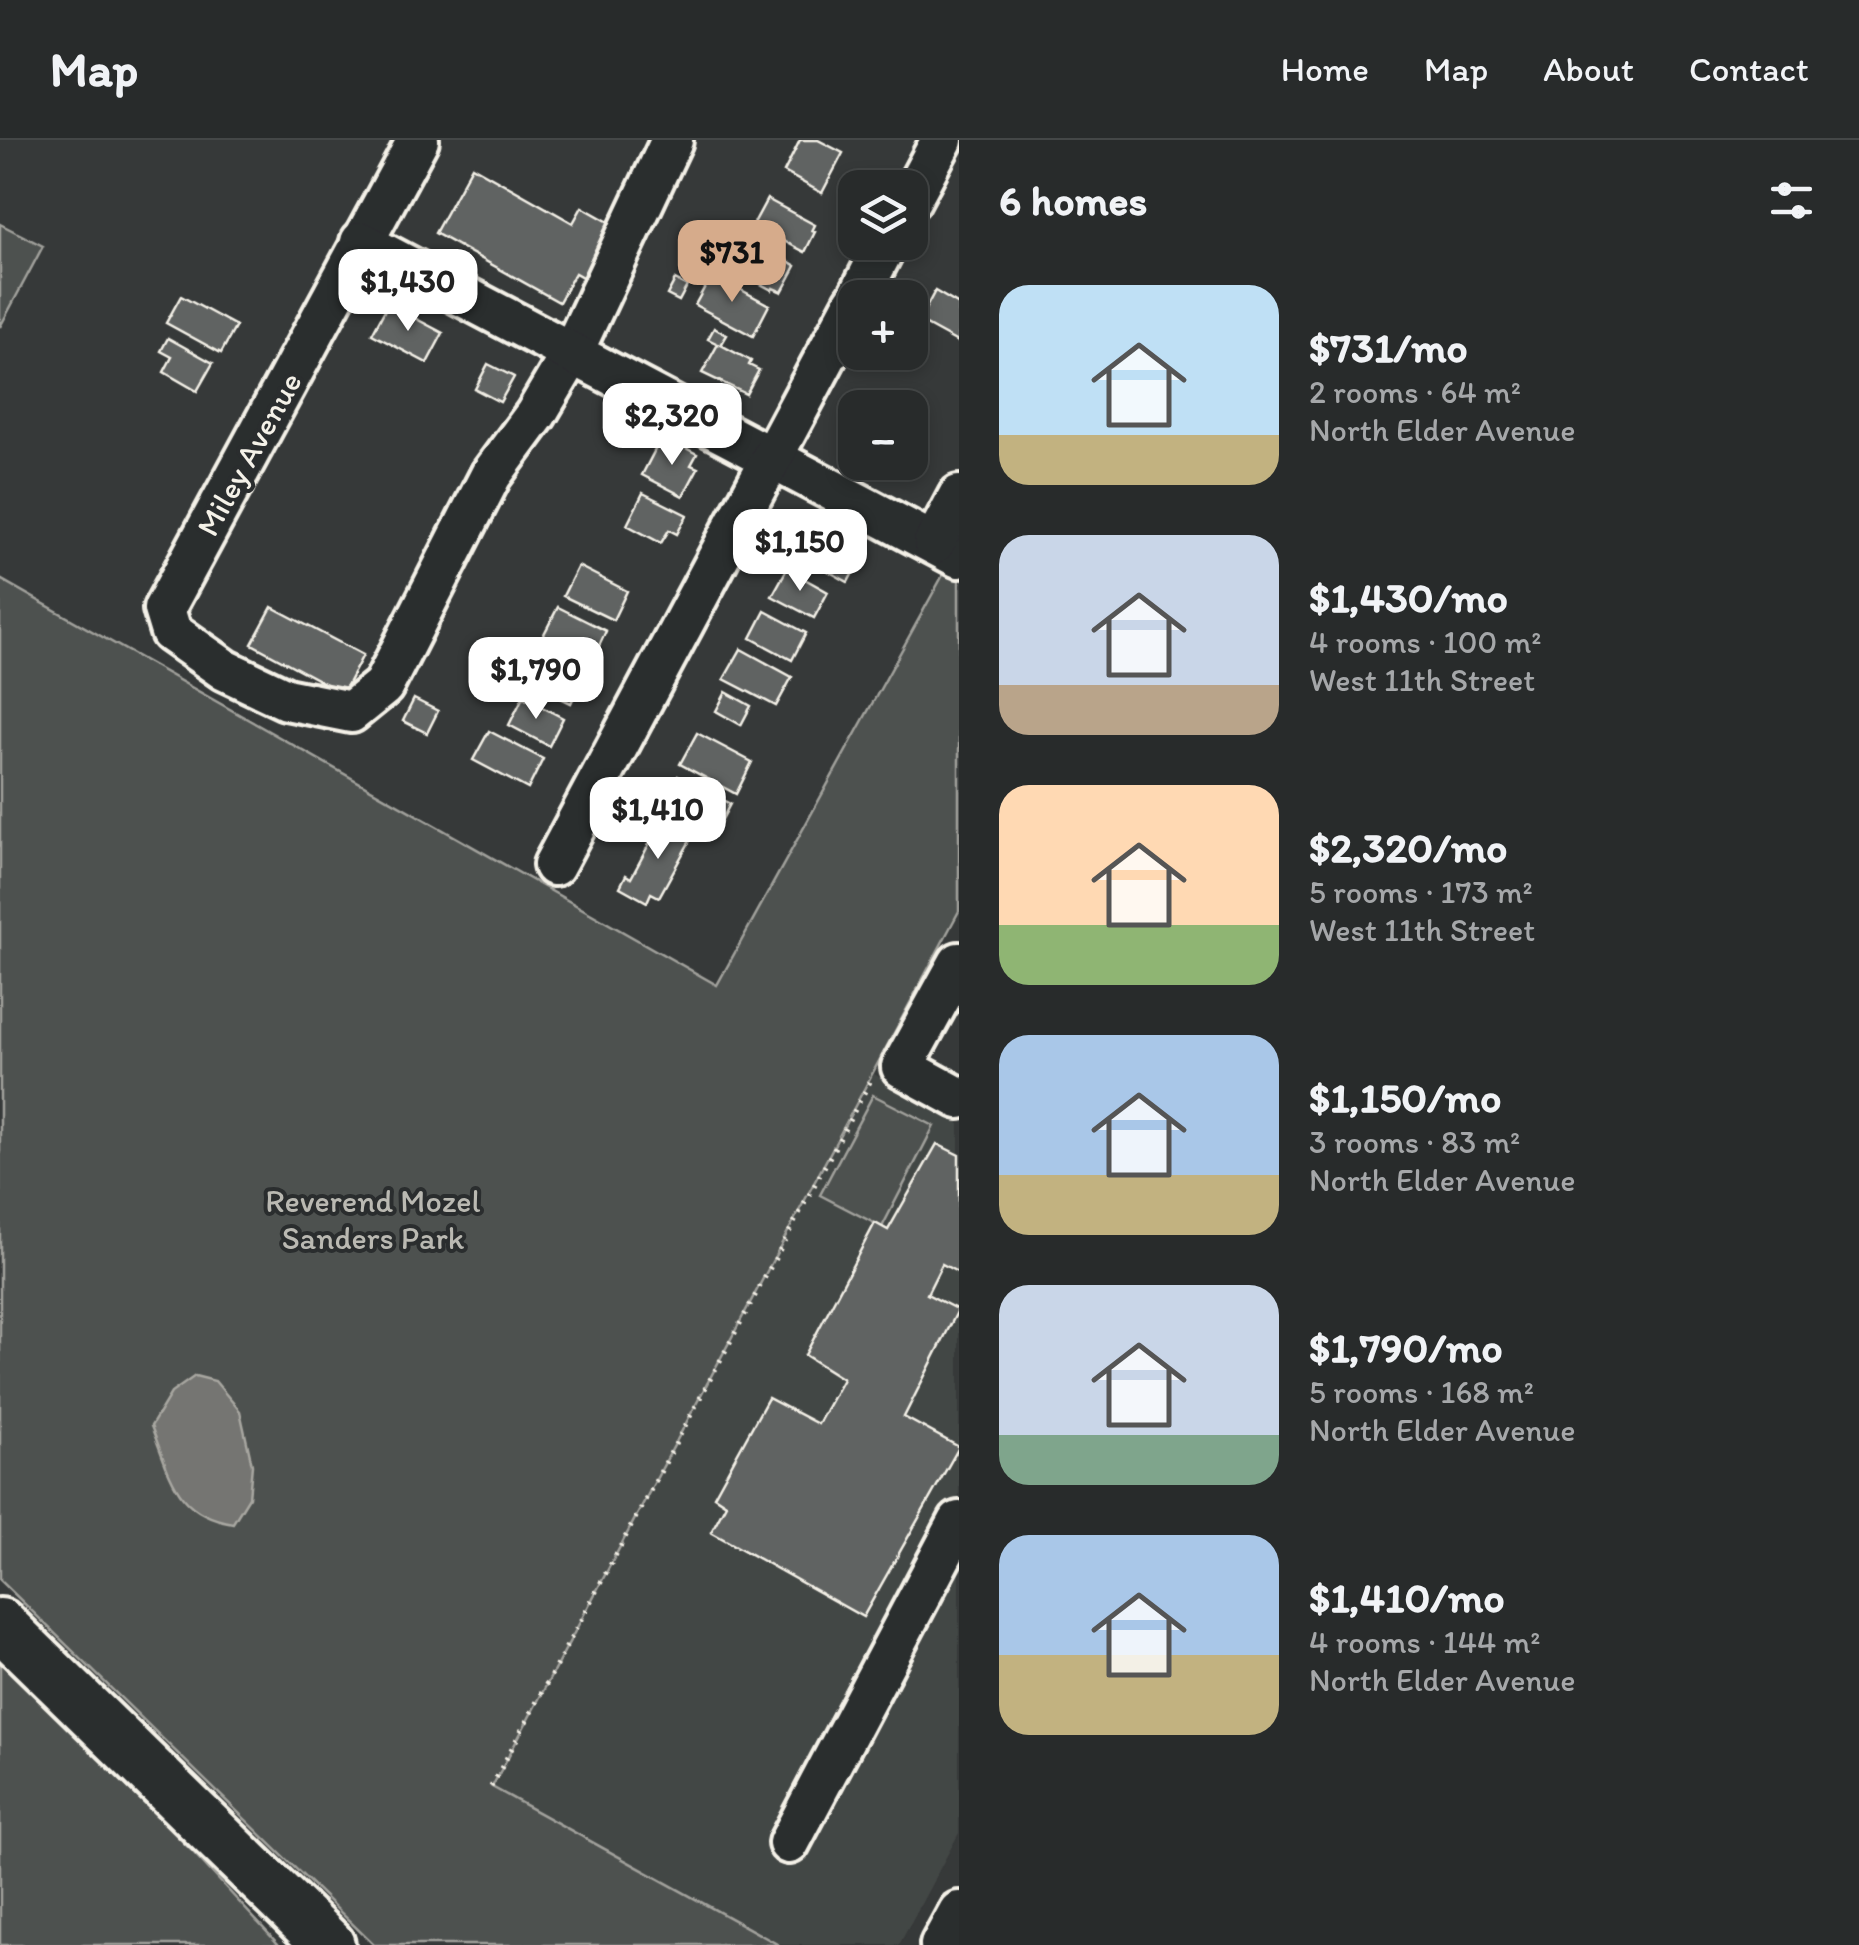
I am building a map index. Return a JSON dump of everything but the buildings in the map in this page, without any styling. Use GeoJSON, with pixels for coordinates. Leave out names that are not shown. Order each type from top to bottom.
{"type":"FeatureCollection","features":[{"type":"Feature","properties":{"kind":"main road"},"geometry":{"type":"LineString","coordinates":[[0,1624],[329,1945]]}},
{"type":"Feature","properties":{"kind":"street","name":"Miley Avenue"},"geometry":{"type":"LineString","coordinates":[[418,140],[164,608],[171,632],[225,670],[286,699],[351,712],[383,686],[490,475],[536,414],[571,355]]}},
{"type":"Feature","properties":{"kind":"street"},"geometry":{"type":"LineString","coordinates":[[571,355],[672,140]]}},
{"type":"Feature","properties":{"kind":"street"},"geometry":{"type":"LineString","coordinates":[[926,170],[942,140]]}},
{"type":"Feature","properties":{"kind":"street"},"geometry":{"type":"LineString","coordinates":[[361,242],[946,550],[959,496]]}},
{"type":"Feature","properties":{"kind":"street"},"geometry":{"type":"LineString","coordinates":[[554,865],[838,333]]}},
{"type":"Feature","properties":{"kind":"street"},"geometry":{"type":"LineString","coordinates":[[959,962],[902,1067],[959,1098]]}},
{"type":"Feature","properties":{"kind":"street"},"geometry":{"type":"LineString","coordinates":[[789,1843],[959,1522]]}},
{"type":"Feature","properties":{"kind":"street"},"geometry":{"type":"LineString","coordinates":[[941,1945],[959,1912]]}},
{"type":"Feature","properties":{"kind":"path"},"geometry":{"type":"LineString","coordinates":[[491,1787],[874,1074],[902,1067]]}},
{"type":"Feature","properties":{"kind":"shaded area"},"geometry":{"type":"Polygon","coordinates":[[[874,1074],[959,1122],[959,1833],[899,1945],[779,1945],[491,1787],[874,1074]]]}},
{"type":"Feature","properties":{"kind":"shaded area"},"geometry":{"type":"Polygon","coordinates":[[[195,1376],[215,1381],[240,1411],[252,1465],[249,1497],[233,1523],[198,1511],[186,1501],[170,1476],[151,1426],[171,1393],[195,1376]]]}},
{"type":"Feature","properties":{"kind":"green space"},"geometry":{"type":"Polygon","coordinates":[[[0,224],[43,246],[0,327],[0,224]]]}},
{"type":"Feature","properties":{"kind":"green space","name":"Reverend Mozel Sanders Park"},"geometry":{"type":"Polygon","coordinates":[[[948,566],[959,572],[959,911],[492,1787],[779,1945],[374,1945],[0,1580],[0,579],[717,985],[948,566]]]}},
{"type":"Feature","properties":{"kind":"green space"},"geometry":{"type":"Polygon","coordinates":[[[873,1095],[934,1126],[882,1227],[820,1195],[873,1095]]]}},
{"type":"Feature","properties":{"kind":"green space"},"geometry":{"type":"Polygon","coordinates":[[[0,1658],[191,1850],[279,1945],[0,1945],[0,1658]]]}}]}
